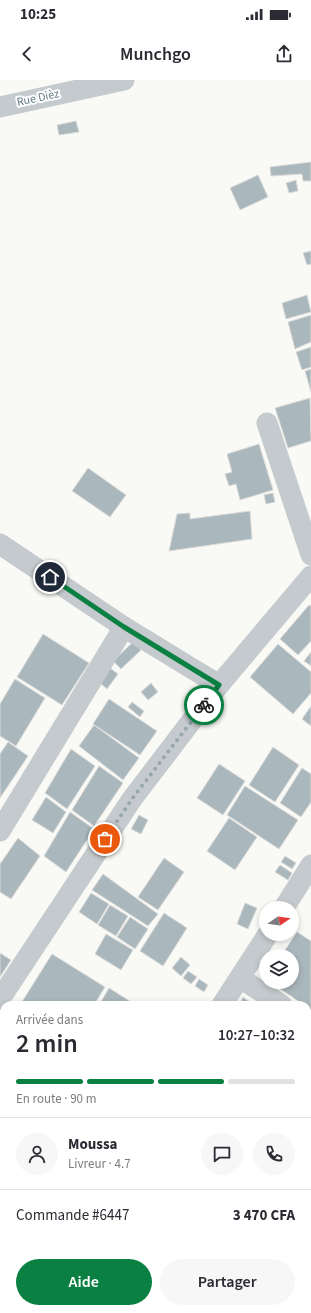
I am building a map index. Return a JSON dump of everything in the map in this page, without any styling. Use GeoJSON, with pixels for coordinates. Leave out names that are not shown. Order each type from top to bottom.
{"type":"FeatureCollection","features":[{"type":"Feature","properties":{"kind":"street","name":"Rue Dièz"},"geometry":{"type":"LineString","coordinates":[[0,107],[124,80]]}},
{"type":"Feature","properties":{"kind":"street"},"geometry":{"type":"LineString","coordinates":[[267,423],[311,555]]}},
{"type":"Feature","properties":{"kind":"street"},"geometry":{"type":"LineString","coordinates":[[0,544],[124,627],[219,685]]}},
{"type":"Feature","properties":{"kind":"street"},"geometry":{"type":"LineString","coordinates":[[0,999],[132,799],[219,685],[311,576]]}},
{"type":"Feature","properties":{"kind":"street"},"geometry":{"type":"LineString","coordinates":[[0,831],[124,627]]}},
{"type":"Feature","properties":{"kind":"street"},"geometry":{"type":"LineString","coordinates":[[288,901],[311,866]]}},
{"type":"Feature","properties":{"kind":"street"},"geometry":{"type":"LineString","coordinates":[[225,1001],[264,941]]}},
{"type":"Feature","properties":{"kind":"street"},"geometry":{"type":"LineString","coordinates":[[240,978],[276,1001]]}},
{"type":"Feature","properties":{"kind":"building"},"geometry":{"type":"Polygon","coordinates":[[[76,121],[79,132],[59,135],[57,125],[76,121]]]}},
{"type":"Feature","properties":{"kind":"building"},"geometry":{"type":"Polygon","coordinates":[[[311,162],[311,181],[303,181],[302,174],[271,176],[270,167],[311,162]]]}},
{"type":"Feature","properties":{"kind":"building"},"geometry":{"type":"Polygon","coordinates":[[[258,175],[268,197],[240,210],[230,188],[258,175]]]}},
{"type":"Feature","properties":{"kind":"building"},"geometry":{"type":"Polygon","coordinates":[[[296,180],[298,191],[289,193],[286,183],[296,180]]]}},
{"type":"Feature","properties":{"kind":"building"},"geometry":{"type":"Polygon","coordinates":[[[311,251],[311,264],[307,265],[303,253],[311,251]]]}},
{"type":"Feature","properties":{"kind":"building"},"geometry":{"type":"Polygon","coordinates":[[[307,295],[311,312],[286,319],[282,303],[307,295]]]}},
{"type":"Feature","properties":{"kind":"building"},"geometry":{"type":"Polygon","coordinates":[[[311,315],[311,342],[295,349],[288,322],[311,315]]]}},
{"type":"Feature","properties":{"kind":"building"},"geometry":{"type":"Polygon","coordinates":[[[311,347],[311,367],[302,370],[296,352],[311,347]]]}},
{"type":"Feature","properties":{"kind":"building"},"geometry":{"type":"Polygon","coordinates":[[[311,369],[311,392],[305,371],[311,369]]]}},
{"type":"Feature","properties":{"kind":"building"},"geometry":{"type":"Polygon","coordinates":[[[310,398],[311,441],[288,448],[275,408],[310,398]]]}},
{"type":"Feature","properties":{"kind":"building"},"geometry":{"type":"Polygon","coordinates":[[[259,444],[273,490],[240,500],[236,484],[229,486],[225,474],[232,472],[227,454],[259,444]]]}},
{"type":"Feature","properties":{"kind":"building"},"geometry":{"type":"Polygon","coordinates":[[[88,468],[126,495],[110,517],[72,491],[88,468]]]}},
{"type":"Feature","properties":{"kind":"building"},"geometry":{"type":"Polygon","coordinates":[[[273,493],[275,502],[266,504],[264,495],[273,493]]]}},
{"type":"Feature","properties":{"kind":"building"},"geometry":{"type":"Polygon","coordinates":[[[250,511],[252,539],[169,551],[177,514],[190,513],[190,519],[250,511]]]}},
{"type":"Feature","properties":{"kind":"building"},"geometry":{"type":"Polygon","coordinates":[[[309,605],[311,606],[311,641],[298,655],[280,639],[309,605]]]}},
{"type":"Feature","properties":{"kind":"building"},"geometry":{"type":"Polygon","coordinates":[[[43,634],[89,663],[62,705],[17,677],[43,634]]]}},
{"type":"Feature","properties":{"kind":"building"},"geometry":{"type":"Polygon","coordinates":[[[133,642],[141,650],[121,669],[113,661],[133,642]]]}},
{"type":"Feature","properties":{"kind":"building"},"geometry":{"type":"Polygon","coordinates":[[[278,644],[311,672],[311,693],[293,714],[250,677],[278,644]]]}},
{"type":"Feature","properties":{"kind":"building"},"geometry":{"type":"Polygon","coordinates":[[[311,652],[311,666],[304,661],[311,652]]]}},
{"type":"Feature","properties":{"kind":"building"},"geometry":{"type":"Polygon","coordinates":[[[110,668],[118,674],[107,689],[99,682],[110,668]]]}},
{"type":"Feature","properties":{"kind":"building"},"geometry":{"type":"Polygon","coordinates":[[[15,679],[45,698],[16,746],[0,736],[0,704],[15,679]]]}},
{"type":"Feature","properties":{"kind":"building"},"geometry":{"type":"Polygon","coordinates":[[[151,683],[158,692],[148,700],[141,692],[151,683]]]}},
{"type":"Feature","properties":{"kind":"building"},"geometry":{"type":"Polygon","coordinates":[[[188,695],[198,695],[198,703],[187,703],[188,695]]]}},
{"type":"Feature","properties":{"kind":"building"},"geometry":{"type":"Polygon","coordinates":[[[109,699],[157,731],[140,755],[93,724],[109,699]]]}},
{"type":"Feature","properties":{"kind":"building"},"geometry":{"type":"Polygon","coordinates":[[[132,702],[144,711],[140,717],[128,707],[132,702]]]}},
{"type":"Feature","properties":{"kind":"building"},"geometry":{"type":"Polygon","coordinates":[[[311,706],[311,726],[302,719],[311,706]]]}},
{"type":"Feature","properties":{"kind":"building"},"geometry":{"type":"Polygon","coordinates":[[[94,725],[139,758],[123,780],[79,746],[94,725]]]}},
{"type":"Feature","properties":{"kind":"building"},"geometry":{"type":"Polygon","coordinates":[[[8,742],[28,756],[0,798],[0,754],[8,742]]]}},
{"type":"Feature","properties":{"kind":"building"},"geometry":{"type":"Polygon","coordinates":[[[273,747],[299,765],[275,802],[249,785],[273,747]]]}},
{"type":"Feature","properties":{"kind":"building"},"geometry":{"type":"Polygon","coordinates":[[[71,749],[95,766],[67,809],[45,793],[71,749]]]}},
{"type":"Feature","properties":{"kind":"building"},"geometry":{"type":"Polygon","coordinates":[[[219,764],[245,781],[223,815],[197,798],[219,764]]]}},
{"type":"Feature","properties":{"kind":"building"},"geometry":{"type":"Polygon","coordinates":[[[99,766],[123,783],[94,826],[72,810],[99,766]]]}},
{"type":"Feature","properties":{"kind":"building"},"geometry":{"type":"Polygon","coordinates":[[[302,768],[311,774],[311,802],[301,817],[280,803],[302,768]]]}},
{"type":"Feature","properties":{"kind":"building"},"geometry":{"type":"Polygon","coordinates":[[[245,786],[298,820],[279,849],[227,815],[245,786]]]}},
{"type":"Feature","properties":{"kind":"building"},"geometry":{"type":"Polygon","coordinates":[[[46,797],[66,812],[53,833],[32,820],[46,797]]]}},
{"type":"Feature","properties":{"kind":"building"},"geometry":{"type":"Polygon","coordinates":[[[70,812],[94,829],[66,872],[44,856],[70,812]]]}},
{"type":"Feature","properties":{"kind":"building"},"geometry":{"type":"Polygon","coordinates":[[[139,815],[148,820],[141,834],[131,829],[139,815]]]}},
{"type":"Feature","properties":{"kind":"building"},"geometry":{"type":"Polygon","coordinates":[[[229,818],[257,837],[235,870],[207,851],[229,818]]]}},
{"type":"Feature","properties":{"kind":"building"},"geometry":{"type":"Polygon","coordinates":[[[18,838],[40,856],[11,899],[0,892],[0,864],[18,838]]]}},
{"type":"Feature","properties":{"kind":"building"},"geometry":{"type":"Polygon","coordinates":[[[285,856],[296,863],[292,869],[281,862],[285,856]]]}},
{"type":"Feature","properties":{"kind":"building"},"geometry":{"type":"Polygon","coordinates":[[[164,858],[184,872],[158,910],[138,897],[164,858]]]}},
{"type":"Feature","properties":{"kind":"building"},"geometry":{"type":"Polygon","coordinates":[[[280,865],[292,873],[288,880],[275,872],[280,865]]]}},
{"type":"Feature","properties":{"kind":"building"},"geometry":{"type":"Polygon","coordinates":[[[103,874],[158,914],[148,926],[92,890],[103,874]]]}},
{"type":"Feature","properties":{"kind":"building"},"geometry":{"type":"Polygon","coordinates":[[[91,893],[109,904],[97,924],[79,912],[91,893]]]}},
{"type":"Feature","properties":{"kind":"building"},"geometry":{"type":"Polygon","coordinates":[[[245,903],[257,908],[248,929],[237,924],[245,903]]]}},
{"type":"Feature","properties":{"kind":"building"},"geometry":{"type":"Polygon","coordinates":[[[110,905],[128,916],[116,936],[98,925],[110,905]]]}},
{"type":"Feature","properties":{"kind":"building"},"geometry":{"type":"Polygon","coordinates":[[[164,913],[187,928],[163,966],[140,951],[164,913]]]}},
{"type":"Feature","properties":{"kind":"building"},"geometry":{"type":"Polygon","coordinates":[[[130,917],[148,929],[135,949],[117,937],[130,917]]]}},
{"type":"Feature","properties":{"kind":"building"},"geometry":{"type":"Polygon","coordinates":[[[299,933],[311,941],[311,1001],[298,1001],[280,989],[299,989],[299,949],[286,949],[291,941],[299,941],[299,933]]]}},
{"type":"Feature","properties":{"kind":"building"},"geometry":{"type":"Polygon","coordinates":[[[106,934],[133,950],[121,970],[95,954],[106,934]]]}},
{"type":"Feature","properties":{"kind":"building"},"geometry":{"type":"Polygon","coordinates":[[[0,953],[11,960],[0,977],[0,953]]]}},
{"type":"Feature","properties":{"kind":"building"},"geometry":{"type":"Polygon","coordinates":[[[52,954],[105,987],[96,1001],[23,1001],[52,954]]]}},
{"type":"Feature","properties":{"kind":"building"},"geometry":{"type":"Polygon","coordinates":[[[181,957],[190,965],[181,976],[172,968],[181,957]]]}},
{"type":"Feature","properties":{"kind":"building"},"geometry":{"type":"Polygon","coordinates":[[[188,971],[197,977],[191,984],[183,978],[188,971]]]}},
{"type":"Feature","properties":{"kind":"building"},"geometry":{"type":"Polygon","coordinates":[[[199,979],[208,985],[204,992],[195,986],[199,979]]]}},
{"type":"Feature","properties":{"kind":"building"},"geometry":{"type":"Polygon","coordinates":[[[109,988],[130,1001],[101,1001],[109,988]]]}},
{"type":"Feature","properties":{"kind":"building"},"geometry":{"type":"Polygon","coordinates":[[[243,997],[248,1001],[241,1001],[243,997]]]}},
{"type":"Feature","properties":{"kind":"way so far"},"geometry":{"type":"LineString","coordinates":[[105,839],[132,799],[204,705]]}},
{"type":"Feature","properties":{"kind":"route"},"geometry":{"type":"LineString","coordinates":[[50,577],[124,627],[219,685],[204,705]]}}]}
